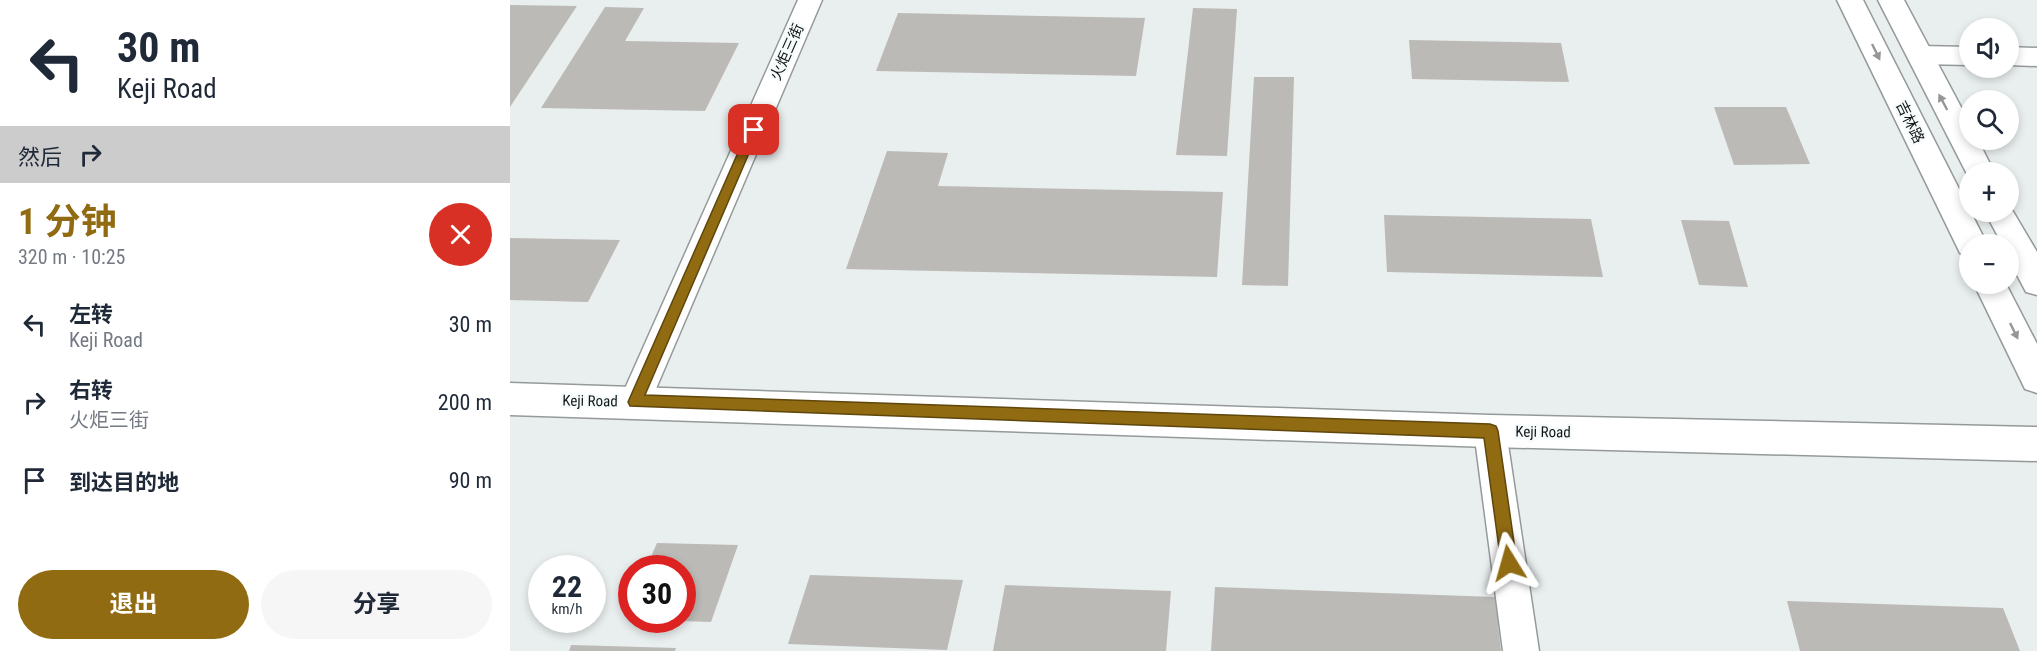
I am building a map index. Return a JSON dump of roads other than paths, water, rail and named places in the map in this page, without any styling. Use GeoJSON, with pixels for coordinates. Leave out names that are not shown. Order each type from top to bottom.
{"type":"FeatureCollection","features":[{"type":"Feature","properties":{"kind":"main road","name":"吉林路"},"geometry":{"type":"LineString","coordinates":[[1850,0],[1966,234]]}},
{"type":"Feature","properties":{"kind":"main road"},"geometry":{"type":"LineString","coordinates":[[1891,0],[1975,162]]}},
{"type":"Feature","properties":{"kind":"main road"},"geometry":{"type":"LineString","coordinates":[[2005,222],[2037,282]]}},
{"type":"Feature","properties":{"kind":"main road"},"geometry":{"type":"LineString","coordinates":[[1995,294],[2037,378]]}},
{"type":"Feature","properties":{"kind":"main road","name":"Keji Road"},"geometry":{"type":"LineString","coordinates":[[510,399],[1490,431],[2037,444]]}},
{"type":"Feature","properties":{"kind":"street","name":"火炬三街"},"geometry":{"type":"LineString","coordinates":[[635,402],[810,0]]}},
{"type":"Feature","properties":{"kind":"street"},"geometry":{"type":"LineString","coordinates":[[1918,55],[1959,56]]}},
{"type":"Feature","properties":{"kind":"street"},"geometry":{"type":"LineString","coordinates":[[2019,56],[2037,57]]}},
{"type":"Feature","properties":{"kind":"street"},"geometry":{"type":"LineString","coordinates":[[1490,431],[1521,651]]}}]}
